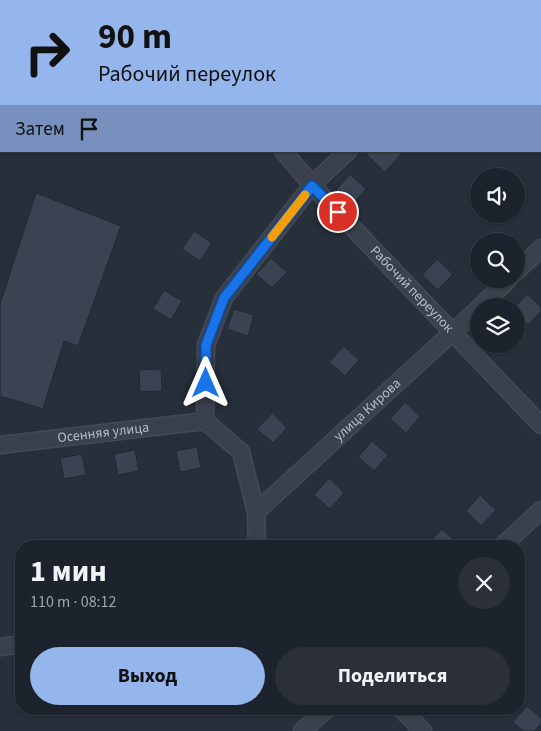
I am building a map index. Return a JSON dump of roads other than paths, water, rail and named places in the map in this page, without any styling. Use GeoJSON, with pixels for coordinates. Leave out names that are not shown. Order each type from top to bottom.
{"type":"FeatureCollection","features":[{"type":"Feature","properties":{"kind":"street","name":"Рабочий переулок"},"geometry":{"type":"LineString","coordinates":[[284,152],[312,186],[541,425]]}},
{"type":"Feature","properties":{"kind":"street"},"geometry":{"type":"LineString","coordinates":[[258,540],[256,512],[241,452],[206,421],[206,345],[224,298],[312,186],[347,152]]}},
{"type":"Feature","properties":{"kind":"street"},"geometry":{"type":"LineString","coordinates":[[525,263],[541,248]]}},
{"type":"Feature","properties":{"kind":"street","name":"улица Кирова"},"geometry":{"type":"LineString","coordinates":[[489,298],[500,288]]}},
{"type":"Feature","properties":{"kind":"street","name":"улица Кирова"},"geometry":{"type":"LineString","coordinates":[[256,512],[470,317]]}},
{"type":"Feature","properties":{"kind":"street","name":"Осенняя улица"},"geometry":{"type":"LineString","coordinates":[[0,445],[206,421]]}},
{"type":"Feature","properties":{"kind":"street"},"geometry":{"type":"LineString","coordinates":[[508,540],[541,510]]}},
{"type":"Feature","properties":{"kind":"street"},"geometry":{"type":"LineString","coordinates":[[0,647],[15,645]]}},
{"type":"Feature","properties":{"kind":"street"},"geometry":{"type":"LineString","coordinates":[[302,731],[320,715]]}},
{"type":"Feature","properties":{"kind":"street"},"geometry":{"type":"LineString","coordinates":[[407,715],[422,731]]}}]}
